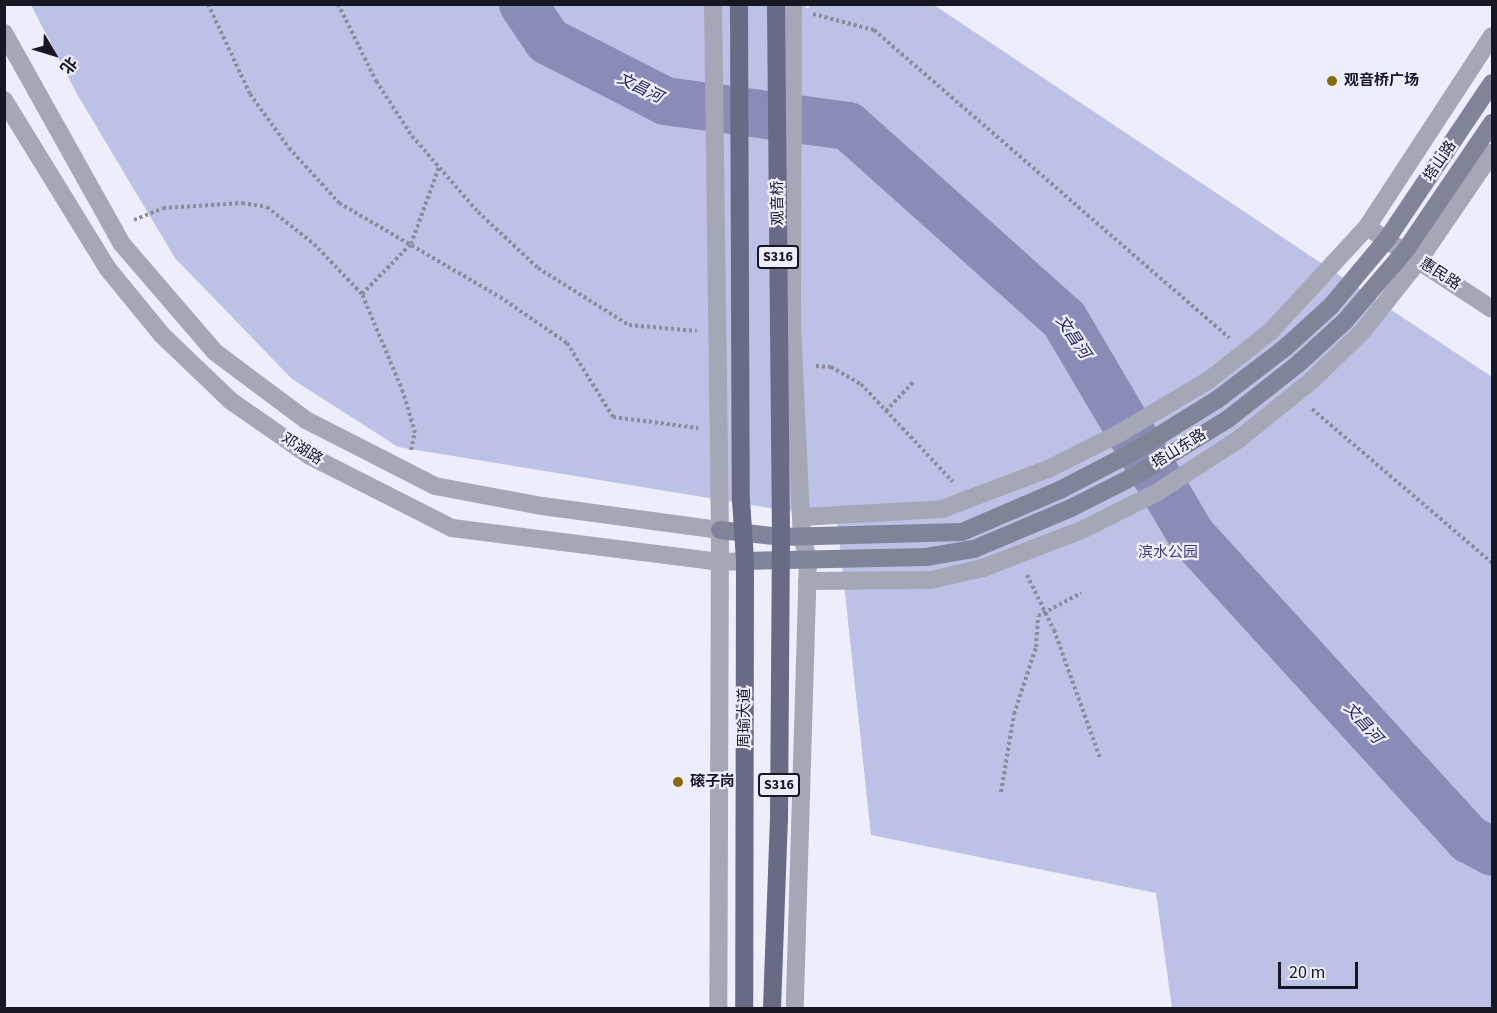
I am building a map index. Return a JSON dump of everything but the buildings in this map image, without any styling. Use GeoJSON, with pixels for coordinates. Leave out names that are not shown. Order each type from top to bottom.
{"type":"FeatureCollection","features":[{"type":"Feature","properties":{"kind":"main road","name":"周瑜大道"},"geometry":{"type":"LineString","coordinates":[[739,4],[741,500],[745,561],[744,1008]]}},
{"type":"Feature","properties":{"kind":"main road","name":"观音桥"},"geometry":{"type":"LineString","coordinates":[[781,537],[788,9]]}},
{"type":"Feature","properties":{"kind":"main road","name":"塔山路"},"geometry":{"type":"LineString","coordinates":[[1387,239],[1492,83]]}},
{"type":"Feature","properties":{"kind":"main road","name":"塔山东路"},"geometry":{"type":"LineString","coordinates":[[745,561],[926,557],[974,549],[1071,508],[1140,473],[1228,420],[1298,364],[1412,256],[1492,123]]}},
{"type":"Feature","properties":{"kind":"main road","name":"塔山东路"},"geometry":{"type":"LineString","coordinates":[[720,530],[744,535],[781,537],[962,532],[1060,490],[1131,453],[1218,399],[1286,347],[1331,306],[1387,239]]}},
{"type":"Feature","properties":{"kind":"main road","name":"S316"},"geometry":{"type":"LineString","coordinates":[[772,1008],[779,820],[781,537]]}},
{"type":"Feature","properties":{"kind":"street"},"geometry":{"type":"LineString","coordinates":[[713,4],[720,530],[718,1008]]}},
{"type":"Feature","properties":{"kind":"street"},"geometry":{"type":"LineString","coordinates":[[788,9],[792,327],[802,536],[807,560],[795,1008]]}},
{"type":"Feature","properties":{"kind":"street"},"geometry":{"type":"LineString","coordinates":[[4,33],[122,244],[215,351],[306,420],[435,486],[542,506],[720,530]]}},
{"type":"Feature","properties":{"kind":"street"},"geometry":{"type":"LineString","coordinates":[[801,517],[942,509],[1046,470],[1120,433],[1209,380],[1271,331],[1368,227],[1492,36]]}},
{"type":"Feature","properties":{"kind":"street","name":"邓湖路"},"geometry":{"type":"LineString","coordinates":[[4,100],[108,269],[162,335],[231,401],[310,456],[452,528],[720,562],[745,561]]}},
{"type":"Feature","properties":{"kind":"street"},"geometry":{"type":"LineString","coordinates":[[807,581],[931,580],[982,568],[1084,530],[1156,493],[1239,439],[1311,381],[1362,332],[1412,256],[1492,153]]}},
{"type":"Feature","properties":{"kind":"street","name":"惠民路"},"geometry":{"type":"LineString","coordinates":[[1368,227],[1492,309]]}},
{"type":"Feature","properties":{"kind":"path"},"geometry":{"type":"LineString","coordinates":[[208,4],[250,94],[289,148],[339,203],[501,297],[567,343],[613,417],[719,431]]}},
{"type":"Feature","properties":{"kind":"path"},"geometry":{"type":"LineString","coordinates":[[338,4],[376,81],[412,136],[478,212],[538,268],[629,325],[718,332]]}},
{"type":"Feature","properties":{"kind":"path"},"geometry":{"type":"LineString","coordinates":[[788,9],[874,30],[1239,346]]}},
{"type":"Feature","properties":{"kind":"path"},"geometry":{"type":"LineString","coordinates":[[362,294],[411,244],[439,167]]}},
{"type":"Feature","properties":{"kind":"path"},"geometry":{"type":"LineString","coordinates":[[113,228],[163,208],[242,203],[267,207],[314,244],[362,294],[404,392],[415,433],[406,471]]}},
{"type":"Feature","properties":{"kind":"path"},"geometry":{"type":"LineString","coordinates":[[886,411],[915,380]]}},
{"type":"Feature","properties":{"kind":"path"},"geometry":{"type":"LineString","coordinates":[[1311,408],[1492,563]]}},
{"type":"Feature","properties":{"kind":"path"},"geometry":{"type":"LineString","coordinates":[[1001,792],[1014,714],[1036,646],[1038,616],[1081,592]]}},
{"type":"Feature","properties":{"kind":"green space","name":"滨水公园"},"geometry":{"type":"Polygon","coordinates":[[[803,4],[808,9],[810,4],[934,5],[1492,377],[1492,1008],[1172,1008],[1156,893],[871,835],[837,519],[398,447],[292,379],[175,258],[77,94],[31,5],[803,4]]]}},
{"type":"Feature","properties":{"kind":"waterway","name":"文昌河"},"geometry":{"type":"LineString","coordinates":[[523,4],[548,41],[665,101],[848,126],[1064,319],[1192,536],[1469,839],[1492,852]]}},
{"type":"Feature","properties":{"kind":"place","name":"观音桥广场"},"geometry":{"type":"Point","coordinates":[1332,81]}},
{"type":"Feature","properties":{"kind":"place","name":"磙子岗"},"geometry":{"type":"Point","coordinates":[678,782]}}]}
